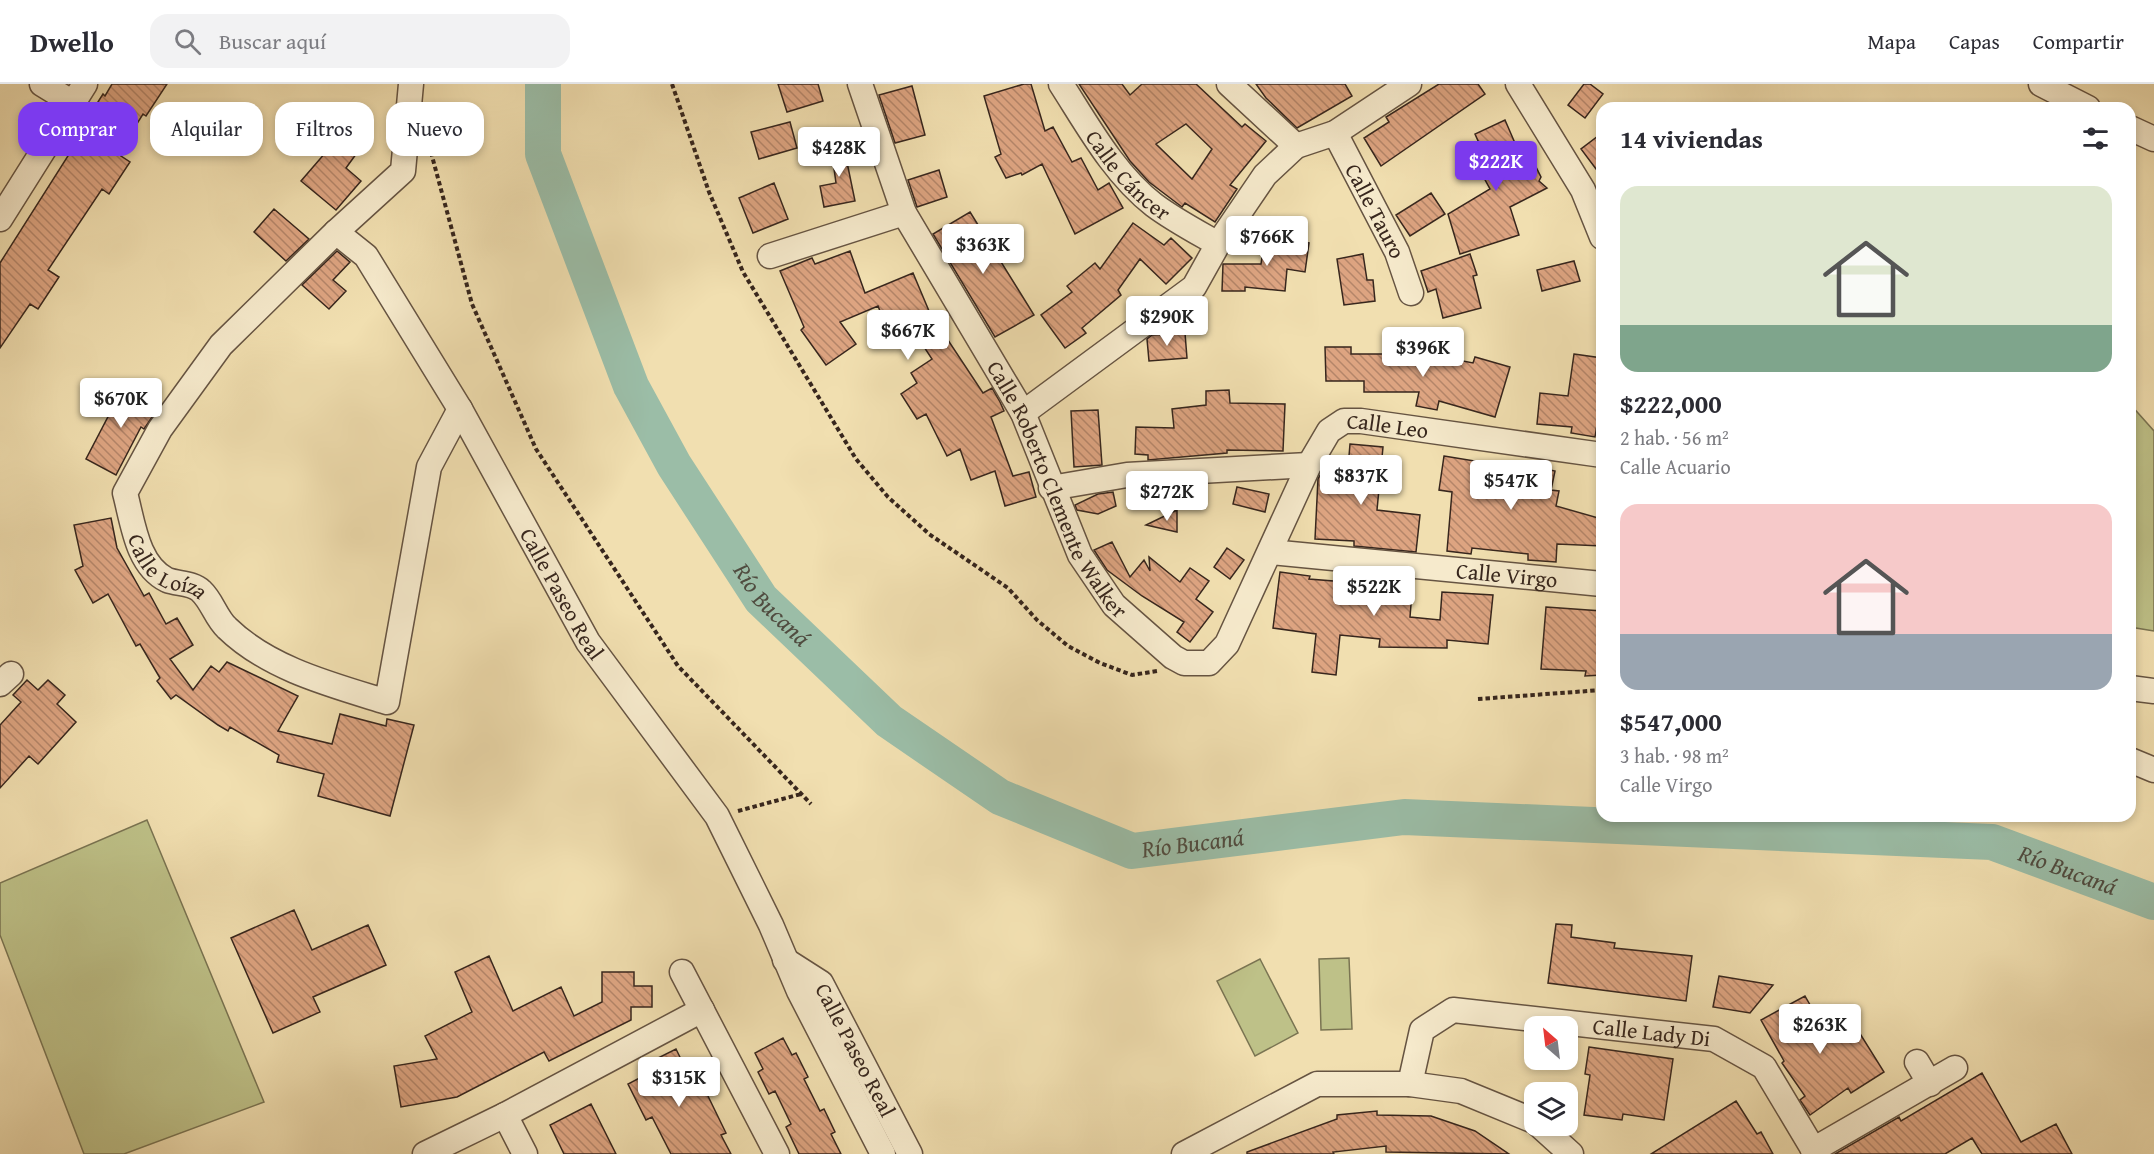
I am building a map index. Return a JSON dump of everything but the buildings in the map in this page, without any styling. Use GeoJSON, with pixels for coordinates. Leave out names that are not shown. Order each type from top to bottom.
{"type":"FeatureCollection","features":[{"type":"Feature","properties":{"kind":"street"},"geometry":{"type":"LineString","coordinates":[[0,219],[79,94],[42,84]]}},
{"type":"Feature","properties":{"kind":"street","name":"Calle Loíza"},"geometry":{"type":"LineString","coordinates":[[411,84],[403,171],[336,232],[222,345],[160,429],[125,493],[140,548],[154,573],[176,584],[187,584],[201,590],[226,627],[256,652],[322,682],[387,702],[429,467],[460,409]]}},
{"type":"Feature","properties":{"kind":"street","name":"Calle Roberto Clemente Walker"},"geometry":{"type":"LineString","coordinates":[[860,84],[904,213],[1023,413],[1051,488],[1080,555],[1096,581],[1114,605],[1173,657],[1184,663],[1209,663],[1227,644]]}},
{"type":"Feature","properties":{"kind":"street","name":"Calle Cáncer"},"geometry":{"type":"LineString","coordinates":[[1060,84],[1119,170],[1141,193],[1173,218],[1218,244]]}},
{"type":"Feature","properties":{"kind":"street"},"geometry":{"type":"LineString","coordinates":[[1229,84],[1296,146]]}},
{"type":"Feature","properties":{"kind":"street"},"geometry":{"type":"LineString","coordinates":[[1518,84],[1583,190],[1596,222]]}},
{"type":"Feature","properties":{"kind":"street"},"geometry":{"type":"LineString","coordinates":[[2041,84],[2076,102]]}},
{"type":"Feature","properties":{"kind":"street"},"geometry":{"type":"LineString","coordinates":[[1023,413],[1194,287],[1218,244],[1265,175],[1296,146],[1335,133],[1399,87]]}},
{"type":"Feature","properties":{"kind":"street"},"geometry":{"type":"LineString","coordinates":[[2136,131],[2154,139]]}},
{"type":"Feature","properties":{"kind":"street","name":"Calle Tauro"},"geometry":{"type":"LineString","coordinates":[[1335,133],[1398,252],[1411,293]]}},
{"type":"Feature","properties":{"kind":"street"},"geometry":{"type":"LineString","coordinates":[[770,256],[904,213]]}},
{"type":"Feature","properties":{"kind":"street","name":"Calle Paseo Real"},"geometry":{"type":"LineString","coordinates":[[336,232],[366,256],[460,409],[588,642],[717,816],[799,992],[883,1154]]}},
{"type":"Feature","properties":{"kind":"street","name":"Calle Leo"},"geometry":{"type":"LineString","coordinates":[[1227,644],[1309,465],[1329,431],[1344,421],[1361,421],[1596,454]]}},
{"type":"Feature","properties":{"kind":"street"},"geometry":{"type":"LineString","coordinates":[[1051,488],[1127,475],[1309,465]]}},
{"type":"Feature","properties":{"kind":"street","name":"Calle Virgo"},"geometry":{"type":"LineString","coordinates":[[1270,552],[1596,583]]}},
{"type":"Feature","properties":{"kind":"street"},"geometry":{"type":"LineString","coordinates":[[2136,689],[2154,691]]}},
{"type":"Feature","properties":{"kind":"street"},"geometry":{"type":"LineString","coordinates":[[2136,762],[2154,770]]}},
{"type":"Feature","properties":{"kind":"street","name":"Calle Paseo Real"},"geometry":{"type":"LineString","coordinates":[[786,960],[821,983],[910,1154]]}},
{"type":"Feature","properties":{"kind":"street"},"geometry":{"type":"LineString","coordinates":[[682,972],[777,1154]]}},
{"type":"Feature","properties":{"kind":"street"},"geometry":{"type":"LineString","coordinates":[[425,1154],[505,1115],[702,1010]]}},
{"type":"Feature","properties":{"kind":"street","name":"Calle Lady Di"},"geometry":{"type":"LineString","coordinates":[[1410,1084],[1422,1030],[1453,1010],[1714,1039],[1764,1067],[1814,1152]]}},
{"type":"Feature","properties":{"kind":"street"},"geometry":{"type":"LineString","coordinates":[[1917,1062],[1930,1084]]}},
{"type":"Feature","properties":{"kind":"street"},"geometry":{"type":"LineString","coordinates":[[1814,1152],[1955,1068]]}},
{"type":"Feature","properties":{"kind":"street"},"geometry":{"type":"LineString","coordinates":[[1184,1154],[1317,1084],[1410,1084],[1461,1090],[1524,1117]]}},
{"type":"Feature","properties":{"kind":"street"},"geometry":{"type":"LineString","coordinates":[[505,1115],[525,1154]]}},
{"type":"Feature","properties":{"kind":"street"},"geometry":{"type":"LineString","coordinates":[[1551,1136],[1570,1154]]}},
{"type":"Feature","properties":{"kind":"path"},"geometry":{"type":"LineString","coordinates":[[672,84],[709,192],[743,272],[856,459],[888,497],[929,534],[1008,588],[1037,620],[1068,646],[1100,663],[1132,675],[1152,674],[1169,666],[1173,657]]}},
{"type":"Feature","properties":{"kind":"path"},"geometry":{"type":"LineString","coordinates":[[432,156],[472,304],[536,449],[678,666],[810,804]]}},
{"type":"Feature","properties":{"kind":"path"},"geometry":{"type":"LineString","coordinates":[[1478,699],[1596,690]]}},
{"type":"Feature","properties":{"kind":"path"},"geometry":{"type":"LineString","coordinates":[[717,816],[801,794]]}},
{"type":"Feature","properties":{"kind":"green space"},"geometry":{"type":"Polygon","coordinates":[[[2136,411],[2154,431],[2154,631],[2136,628],[2136,411]]]}},
{"type":"Feature","properties":{"kind":"green space"},"geometry":{"type":"Polygon","coordinates":[[[147,820],[264,1102],[124,1154],[84,1154],[0,935],[0,883],[147,820]]]}},
{"type":"Feature","properties":{"kind":"green space"},"geometry":{"type":"Polygon","coordinates":[[[1349,958],[1352,1029],[1321,1030],[1319,959],[1349,958]]]}},
{"type":"Feature","properties":{"kind":"green space"},"geometry":{"type":"Polygon","coordinates":[[[1260,959],[1298,1033],[1255,1056],[1217,981],[1260,959]]]}},
{"type":"Feature","properties":{"kind":"waterway","name":"Río Bucaná"},"geometry":{"type":"LineString","coordinates":[[543,84],[543,154],[631,386],[674,465],[761,599],[889,721],[1000,797],[1132,851],[1404,817],[1992,842],[2154,902]]}}]}
